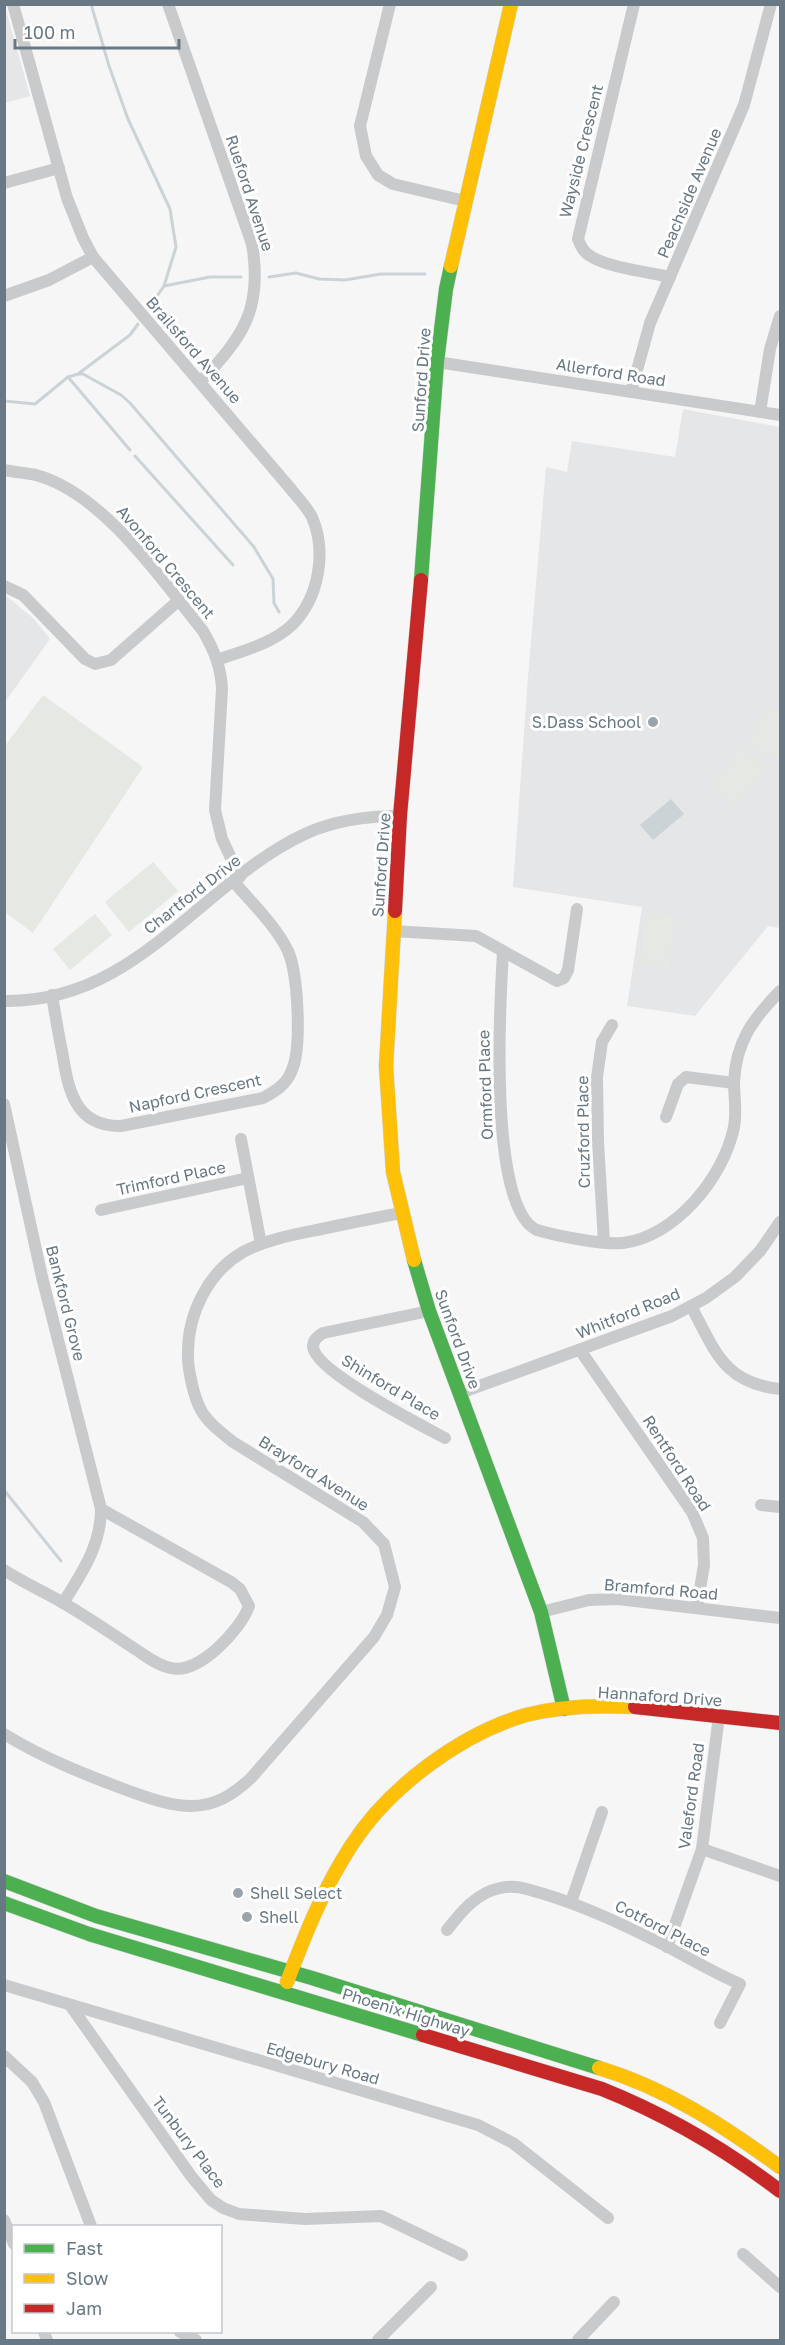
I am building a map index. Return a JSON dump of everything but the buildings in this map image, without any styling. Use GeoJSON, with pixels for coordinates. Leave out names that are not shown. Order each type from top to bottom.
{"type":"FeatureCollection","features":[{"type":"Feature","properties":{"kind":"street","name":"Brailsford Avenue"},"geometry":{"type":"LineString","coordinates":[[13,4],[73,217],[93,257],[290,488],[311,516],[320,558],[316,586],[303,610],[291,625],[257,646],[217,660]]}},
{"type":"Feature","properties":{"kind":"street","name":"Rueford Avenue"},"geometry":{"type":"LineString","coordinates":[[168,4],[252,244],[254,256],[256,282],[245,324],[235,344],[200,382]]}},
{"type":"Feature","properties":{"kind":"street"},"geometry":{"type":"LineString","coordinates":[[390,4],[360,126],[366,156],[378,175],[393,184],[465,201]]}},
{"type":"Feature","properties":{"kind":"street","name":"Sunford Drive"},"geometry":{"type":"LineString","coordinates":[[511,4],[446,289],[437,362],[431,465],[400,816],[386,1066],[393,1172],[429,1311],[540,1612],[564,1709]]}},
{"type":"Feature","properties":{"kind":"street","name":"Wayside Crescent"},"geometry":{"type":"LineString","coordinates":[[634,4],[578,239],[581,249],[591,257],[670,277]]}},
{"type":"Feature","properties":{"kind":"street","name":"Peachside Avenue"},"geometry":{"type":"LineString","coordinates":[[631,392],[650,323],[744,105],[771,4]]}},
{"type":"Feature","properties":{"kind":"street"},"geometry":{"type":"LineString","coordinates":[[4,183],[58,168]]}},
{"type":"Feature","properties":{"kind":"street"},"geometry":{"type":"LineString","coordinates":[[4,296],[49,280],[93,257]]}},
{"type":"Feature","properties":{"kind":"street"},"geometry":{"type":"LineString","coordinates":[[760,412],[770,349],[780,316]]}},
{"type":"Feature","properties":{"kind":"street","name":"Allerford Road"},"geometry":{"type":"LineString","coordinates":[[437,362],[780,415]]}},
{"type":"Feature","properties":{"kind":"street","name":"Avonford Crescent"},"geometry":{"type":"LineString","coordinates":[[4,470],[38,476],[81,497],[95,508],[116,527],[203,631],[221,671],[215,810],[222,839],[237,879]]}},
{"type":"Feature","properties":{"kind":"street"},"geometry":{"type":"LineString","coordinates":[[4,585],[23,595],[85,659],[94,664],[111,660],[178,601]]}},
{"type":"Feature","properties":{"kind":"street","name":"Chartford Drive"},"geometry":{"type":"LineString","coordinates":[[4,1000],[52,995],[109,975],[138,958],[279,848],[323,827],[360,818],[400,816]]}},
{"type":"Feature","properties":{"kind":"street","name":"Napford Crescent"},"geometry":{"type":"LineString","coordinates":[[52,995],[68,1087],[80,1109],[90,1119],[100,1124],[121,1126],[252,1100],[273,1093],[287,1080],[295,1061],[297,1049],[295,978],[288,952],[280,938],[237,879]]}},
{"type":"Feature","properties":{"kind":"street"},"geometry":{"type":"LineString","coordinates":[[393,931],[469,934],[552,980],[561,980],[568,970],[577,909]]}},
{"type":"Feature","properties":{"kind":"street","name":"Ormford Place"},"geometry":{"type":"LineString","coordinates":[[503,952],[499,1081],[502,1139],[517,1206],[528,1226],[537,1230],[604,1242],[621,1243],[647,1236],[665,1225],[702,1194],[722,1164],[730,1143],[736,1107],[734,1083],[737,1053],[748,1029],[780,991]]}},
{"type":"Feature","properties":{"kind":"street","name":"Cruzford Place"},"geometry":{"type":"LineString","coordinates":[[604,1242],[597,1077],[602,1042],[612,1025]]}},
{"type":"Feature","properties":{"kind":"street"},"geometry":{"type":"LineString","coordinates":[[666,1117],[678,1084],[686,1077],[734,1083]]}},
{"type":"Feature","properties":{"kind":"street","name":"Bankford Grove"},"geometry":{"type":"LineString","coordinates":[[4,1104],[42,1277],[101,1509],[95,1545],[86,1566],[63,1603]]}},
{"type":"Feature","properties":{"kind":"street","name":"Trimford Place"},"geometry":{"type":"LineString","coordinates":[[241,1139],[261,1244]]}},
{"type":"Feature","properties":{"kind":"street","name":"Trimford Place"},"geometry":{"type":"LineString","coordinates":[[101,1210],[248,1178]]}},
{"type":"Feature","properties":{"kind":"street","name":"Brayford Avenue"},"geometry":{"type":"LineString","coordinates":[[4,1734],[53,1760],[153,1799],[192,1807],[213,1803],[229,1797],[251,1778],[374,1637],[387,1615],[396,1587],[384,1544],[363,1522],[233,1442],[217,1429],[201,1410],[187,1358],[188,1336],[195,1311],[205,1292],[222,1269],[241,1253],[261,1244],[402,1212]]}},
{"type":"Feature","properties":{"kind":"street","name":"Whitford Road"},"geometry":{"type":"LineString","coordinates":[[460,1393],[672,1316],[706,1298],[735,1277],[760,1251],[780,1222]]}},
{"type":"Feature","properties":{"kind":"street"},"geometry":{"type":"LineString","coordinates":[[691,1306],[722,1362],[755,1386],[780,1389]]}},
{"type":"Feature","properties":{"kind":"street","name":"Shinford Place"},"geometry":{"type":"LineString","coordinates":[[429,1311],[322,1333],[315,1338],[313,1346],[316,1355],[336,1375],[446,1438]]}},
{"type":"Feature","properties":{"kind":"street","name":"Rentford Road"},"geometry":{"type":"LineString","coordinates":[[580,1350],[692,1512],[703,1538],[704,1565],[696,1608]]}},
{"type":"Feature","properties":{"kind":"street"},"geometry":{"type":"LineString","coordinates":[[761,1505],[780,1507]]}},
{"type":"Feature","properties":{"kind":"street"},"geometry":{"type":"LineString","coordinates":[[4,1570],[63,1603],[147,1657],[172,1669],[184,1669],[197,1665],[244,1619],[249,1606],[246,1598],[231,1582],[101,1509]]}},
{"type":"Feature","properties":{"kind":"street","name":"Bramford Road"},"geometry":{"type":"LineString","coordinates":[[540,1612],[570,1603],[602,1599],[780,1618]]}},
{"type":"Feature","properties":{"kind":"street","name":"Hannaford Drive"},"geometry":{"type":"LineString","coordinates":[[284,1992],[296,1956],[332,1874],[358,1836],[388,1799],[438,1758],[479,1735],[534,1713],[564,1709],[628,1708],[780,1723]]}},
{"type":"Feature","properties":{"kind":"street","name":"Valeford Road"},"geometry":{"type":"LineString","coordinates":[[667,1947],[702,1849],[719,1716]]}},
{"type":"Feature","properties":{"kind":"street"},"geometry":{"type":"LineString","coordinates":[[572,1902],[602,1812]]}},
{"type":"Feature","properties":{"kind":"street"},"geometry":{"type":"LineString","coordinates":[[702,1849],[780,1876]]}},
{"type":"Feature","properties":{"kind":"street","name":"Phoenix Highway"},"geometry":{"type":"LineString","coordinates":[[4,1881],[70,1907],[592,2064],[666,2093],[731,2131],[780,2167]]}},
{"type":"Feature","properties":{"kind":"street","name":"Cotford Place"},"geometry":{"type":"LineString","coordinates":[[447,1930],[473,1902],[486,1892],[501,1887],[514,1887],[572,1902],[740,1984],[720,2023]]}},
{"type":"Feature","properties":{"kind":"street","name":"Phoenix Highway"},"geometry":{"type":"LineString","coordinates":[[4,1903],[62,1926],[602,2089],[634,2101],[726,2151],[780,2191]]}},
{"type":"Feature","properties":{"kind":"street","name":"Edgebury Road"},"geometry":{"type":"LineString","coordinates":[[4,1985],[478,2126],[513,2143],[608,2218]]}},
{"type":"Feature","properties":{"kind":"street","name":"Tunbury Place"},"geometry":{"type":"LineString","coordinates":[[70,2005],[191,2176],[211,2200],[239,2214],[269,2218],[381,2216],[462,2255]]}},
{"type":"Feature","properties":{"kind":"street"},"geometry":{"type":"LineString","coordinates":[[4,2056],[32,2082],[44,2102],[91,2225]]}},
{"type":"Feature","properties":{"kind":"street"},"geometry":{"type":"LineString","coordinates":[[4,2220],[12,2239]]}},
{"type":"Feature","properties":{"kind":"street"},"geometry":{"type":"LineString","coordinates":[[743,2254],[780,2288]]}},
{"type":"Feature","properties":{"kind":"street"},"geometry":{"type":"LineString","coordinates":[[378,2340],[430,2287]]}},
{"type":"Feature","properties":{"kind":"street"},"geometry":{"type":"LineString","coordinates":[[578,2340],[614,2302]]}},
{"type":"Feature","properties":{"kind":"shaded area"},"geometry":{"type":"Polygon","coordinates":[[[5,7],[30,96],[4,103],[5,7]]]}},
{"type":"Feature","properties":{"kind":"shaded area","name":"S.Dass School"},"geometry":{"type":"Polygon","coordinates":[[[683,409],[780,427],[780,928],[768,926],[695,1016],[627,1006],[642,907],[513,887],[546,467],[567,472],[572,441],[675,457],[683,409]]]}},
{"type":"Feature","properties":{"kind":"shaded area"},"geometry":{"type":"Polygon","coordinates":[[[5,595],[34,619],[50,639],[5,702],[5,595]]]}},
{"type":"Feature","properties":{"kind":"shaded area"},"geometry":{"type":"Polygon","coordinates":[[[43,695],[143,767],[33,933],[5,912],[5,746],[43,695]]]}},
{"type":"Feature","properties":{"kind":"shaded area"},"geometry":{"type":"Polygon","coordinates":[[[768,706],[780,713],[780,753],[777,760],[748,745],[768,706]]]}},
{"type":"Feature","properties":{"kind":"shaded area"},"geometry":{"type":"Polygon","coordinates":[[[741,747],[766,767],[734,807],[709,787],[741,747]]]}},
{"type":"Feature","properties":{"kind":"shaded area"},"geometry":{"type":"Polygon","coordinates":[[[671,799],[684,814],[653,840],[640,825],[671,799]]]}},
{"type":"Feature","properties":{"kind":"shaded area"},"geometry":{"type":"Polygon","coordinates":[[[153,862],[178,891],[129,932],[105,902],[153,862]]]}},
{"type":"Feature","properties":{"kind":"shaded area"},"geometry":{"type":"Polygon","coordinates":[[[647,913],[675,916],[669,969],[641,965],[647,913]]]}},
{"type":"Feature","properties":{"kind":"shaded area"},"geometry":{"type":"Polygon","coordinates":[[[95,914],[112,935],[70,970],[53,949],[95,914]]]}},
{"type":"Feature","properties":{"kind":"waterway"},"geometry":{"type":"LineString","coordinates":[[91,4],[109,66],[128,119],[170,209],[176,247],[164,286]]}},
{"type":"Feature","properties":{"kind":"waterway"},"geometry":{"type":"LineString","coordinates":[[269,277],[296,273],[319,279],[345,280],[381,274],[425,274]]}},
{"type":"Feature","properties":{"kind":"waterway"},"geometry":{"type":"LineString","coordinates":[[148,309],[164,286],[210,277],[241,277]]}},
{"type":"Feature","properties":{"kind":"waterway"},"geometry":{"type":"LineString","coordinates":[[4,401],[35,404],[68,377],[78,374],[130,335],[138,324]]}},
{"type":"Feature","properties":{"kind":"waterway"},"geometry":{"type":"LineString","coordinates":[[78,374],[83,374],[121,395],[130,403],[254,547],[273,579],[274,603],[279,612]]}},
{"type":"Feature","properties":{"kind":"waterway"},"geometry":{"type":"LineString","coordinates":[[68,377],[130,450]]}},
{"type":"Feature","properties":{"kind":"waterway"},"geometry":{"type":"LineString","coordinates":[[135,456],[233,565]]}},
{"type":"Feature","properties":{"kind":"waterway"},"geometry":{"type":"LineString","coordinates":[[4,1490],[61,1561]]}},
{"type":"Feature","properties":{"kind":"traffic: fast"},"geometry":{"type":"LineString","coordinates":[[421,580],[437,362],[451,266]]}},
{"type":"Feature","properties":{"kind":"traffic: fast"},"geometry":{"type":"LineString","coordinates":[[414,1260],[429,1311],[541,1612],[564,1709]]}},
{"type":"Feature","properties":{"kind":"traffic: fast"},"geometry":{"type":"LineString","coordinates":[[4,1881],[96,1916],[312,1978],[599,2068]]}},
{"type":"Feature","properties":{"kind":"traffic: fast"},"geometry":{"type":"LineString","coordinates":[[4,1903],[89,1934],[423,2035]]}},
{"type":"Feature","properties":{"kind":"traffic: slow"},"geometry":{"type":"LineString","coordinates":[[451,266],[511,4]]}},
{"type":"Feature","properties":{"kind":"traffic: slow"},"geometry":{"type":"LineString","coordinates":[[395,911],[386,1066],[393,1172],[414,1260]]}},
{"type":"Feature","properties":{"kind":"traffic: slow"},"geometry":{"type":"LineString","coordinates":[[287,1982],[323,1896],[341,1862],[366,1824],[405,1784],[451,1750],[476,1735],[526,1715],[580,1707],[635,1707]]}},
{"type":"Feature","properties":{"kind":"traffic: slow"},"geometry":{"type":"LineString","coordinates":[[599,2068],[624,2076],[671,2097],[738,2137],[780,2167]]}},
{"type":"Feature","properties":{"kind":"traffic: jam"},"geometry":{"type":"LineString","coordinates":[[395,911],[400,816],[421,580]]}},
{"type":"Feature","properties":{"kind":"traffic: jam"},"geometry":{"type":"LineString","coordinates":[[635,1707],[780,1723]]}},
{"type":"Feature","properties":{"kind":"traffic: jam"},"geometry":{"type":"LineString","coordinates":[[423,2035],[602,2089],[626,2099],[695,2134],[780,2191]]}},
{"type":"Feature","properties":{"kind":"place","name":"S.Dass School"},"geometry":{"type":"Point","coordinates":[653,722]}},
{"type":"Feature","properties":{"kind":"place","name":"Shell Select"},"geometry":{"type":"Point","coordinates":[238,1893]}},
{"type":"Feature","properties":{"kind":"place","name":"Shell"},"geometry":{"type":"Point","coordinates":[247,1917]}}]}
